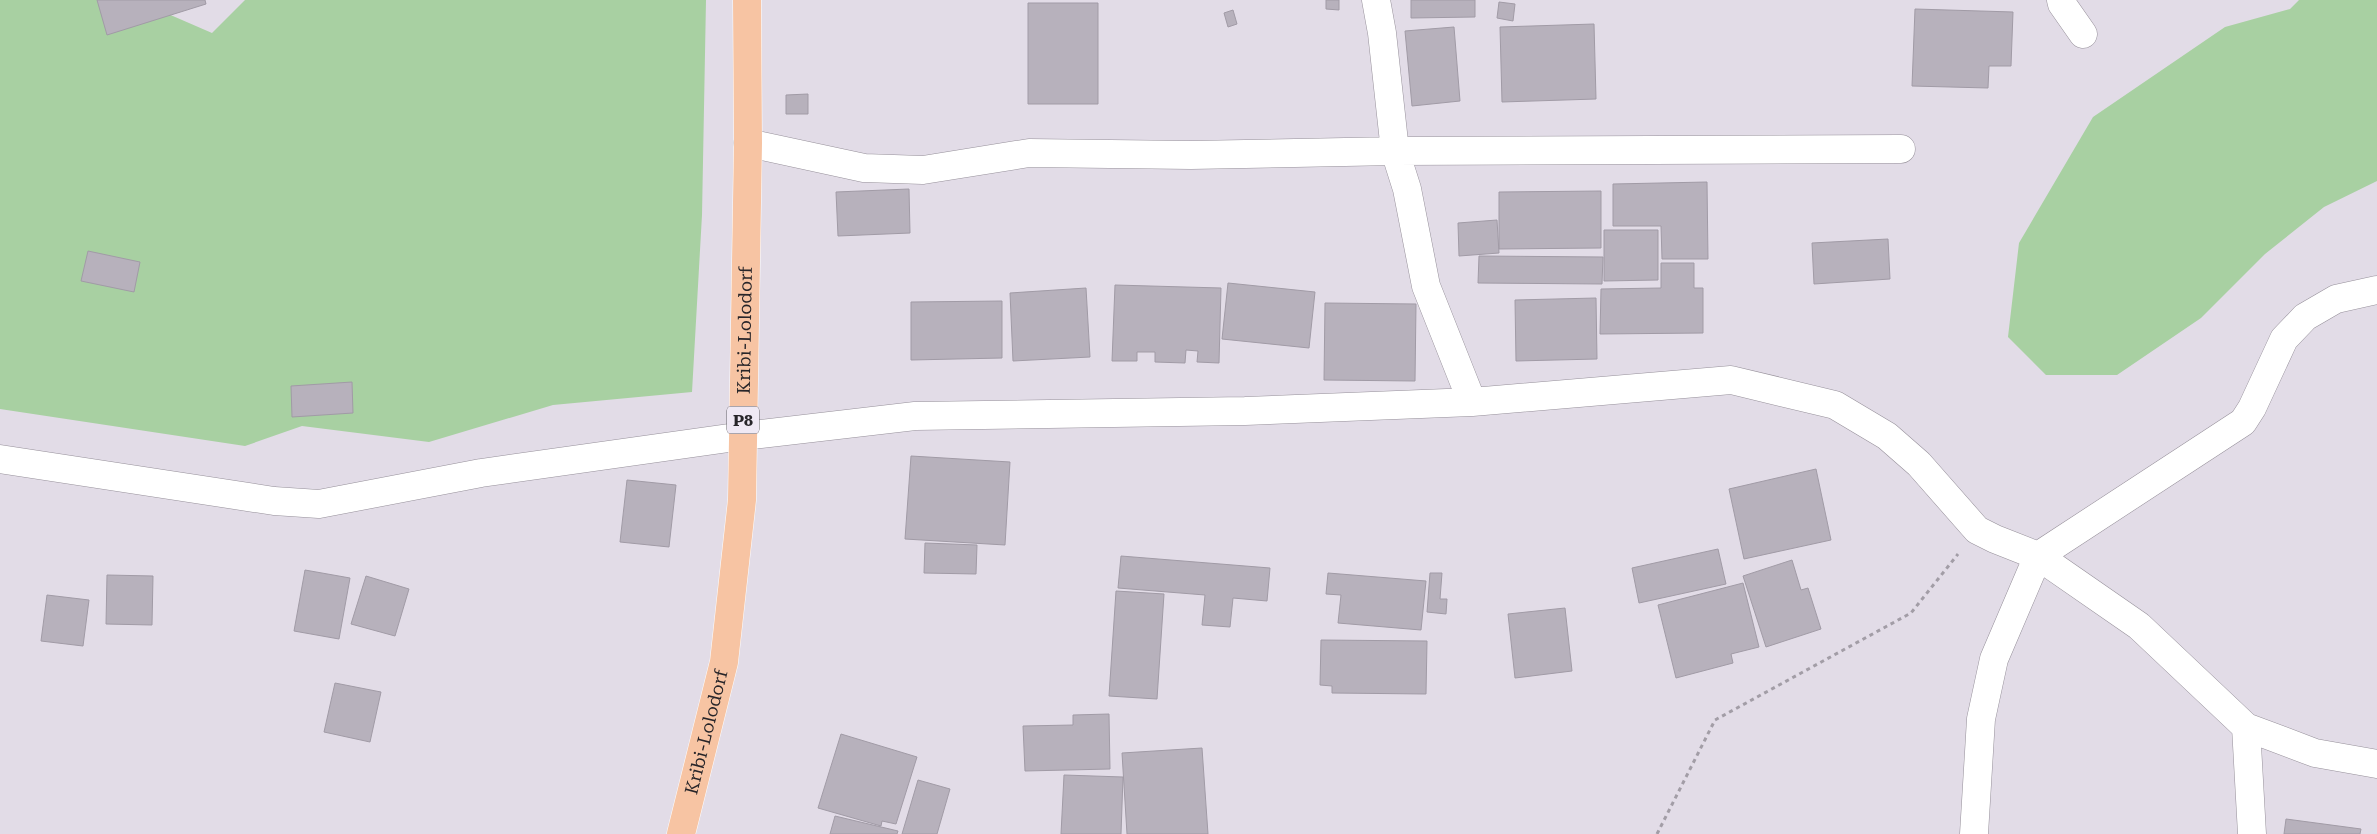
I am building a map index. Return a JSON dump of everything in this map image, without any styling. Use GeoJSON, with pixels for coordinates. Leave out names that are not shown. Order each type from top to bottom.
{"type":"FeatureCollection","features":[{"type":"Feature","properties":{"kind":"main road","name":"Kribi-Lolodorf"},"geometry":{"type":"LineString","coordinates":[[681,834],[724,662],[742,500],[748,143],[747,0]]}},
{"type":"Feature","properties":{"kind":"street"},"geometry":{"type":"LineString","coordinates":[[1376,0],[1382,33],[1395,151],[1407,189],[1426,286],[1472,402]]}},
{"type":"Feature","properties":{"kind":"street"},"geometry":{"type":"LineString","coordinates":[[2061,0],[2084,34]]}},
{"type":"Feature","properties":{"kind":"street"},"geometry":{"type":"LineString","coordinates":[[748,143],[864,168],[923,170],[1029,153],[1191,155],[1395,151],[1901,149]]}},
{"type":"Feature","properties":{"kind":"street"},"geometry":{"type":"LineString","coordinates":[[1974,834],[1981,719],[1994,659],[2038,556],[2243,422],[2252,408],[2284,340],[2305,317],[2336,300],[2377,290]]}},
{"type":"Feature","properties":{"kind":"street"},"geometry":{"type":"LineString","coordinates":[[0,458],[274,500],[319,504],[481,473],[743,436],[915,416],[1246,411],[1472,402],[1731,380],[1835,406],[1887,436],[1919,464],[1977,530],[1995,540],[2038,556],[2139,626],[2246,727],[2315,753],[2377,764]]}},
{"type":"Feature","properties":{"kind":"street"},"geometry":{"type":"LineString","coordinates":[[2246,727],[2252,834]]}},
{"type":"Feature","properties":{"kind":"path"},"geometry":{"type":"LineString","coordinates":[[1657,834],[1715,720],[1911,613],[1977,530]]}},
{"type":"Feature","properties":{"kind":"green space"},"geometry":{"type":"Polygon","coordinates":[[[0,0],[136,0],[212,33],[245,0],[706,0],[702,215],[692,392],[553,405],[429,442],[302,426],[245,446],[0,409],[0,0]]]}},
{"type":"Feature","properties":{"kind":"green space"},"geometry":{"type":"Polygon","coordinates":[[[2299,0],[2377,0],[2377,181],[2324,207],[2265,254],[2201,318],[2117,375],[2046,375],[2008,337],[2019,243],[2093,117],[2225,27],[2290,9],[2299,0]]]}},
{"type":"Feature","properties":{"kind":"building"},"geometry":{"type":"Polygon","coordinates":[[[97,0],[205,0],[206,4],[107,35],[97,0]]]}},
{"type":"Feature","properties":{"kind":"building"},"geometry":{"type":"Polygon","coordinates":[[[1326,0],[1339,0],[1339,10],[1326,9],[1326,0]]]}},
{"type":"Feature","properties":{"kind":"building"},"geometry":{"type":"Polygon","coordinates":[[[1411,0],[1475,0],[1475,17],[1411,18],[1411,0]]]}},
{"type":"Feature","properties":{"kind":"building"},"geometry":{"type":"Polygon","coordinates":[[[1499,2],[1515,4],[1513,21],[1497,18],[1499,2]]]}},
{"type":"Feature","properties":{"kind":"building"},"geometry":{"type":"Polygon","coordinates":[[[1028,3],[1098,3],[1098,104],[1028,104],[1028,3]]]}},
{"type":"Feature","properties":{"kind":"building"},"geometry":{"type":"Polygon","coordinates":[[[1915,9],[2013,12],[2011,66],[1989,66],[1988,88],[1912,86],[1915,9]]]}},
{"type":"Feature","properties":{"kind":"building"},"geometry":{"type":"Polygon","coordinates":[[[1233,10],[1237,24],[1228,27],[1224,13],[1233,10]]]}},
{"type":"Feature","properties":{"kind":"building"},"geometry":{"type":"Polygon","coordinates":[[[1594,24],[1596,99],[1502,102],[1500,27],[1594,24]]]}},
{"type":"Feature","properties":{"kind":"building"},"geometry":{"type":"Polygon","coordinates":[[[1454,27],[1460,101],[1412,106],[1405,31],[1454,27]]]}},
{"type":"Feature","properties":{"kind":"building"},"geometry":{"type":"Polygon","coordinates":[[[808,94],[808,114],[786,114],[786,95],[808,94]]]}},
{"type":"Feature","properties":{"kind":"building"},"geometry":{"type":"Polygon","coordinates":[[[1707,182],[1708,259],[1662,259],[1661,226],[1613,226],[1613,184],[1707,182]]]}},
{"type":"Feature","properties":{"kind":"building"},"geometry":{"type":"Polygon","coordinates":[[[909,189],[910,233],[838,236],[836,192],[909,189]]]}},
{"type":"Feature","properties":{"kind":"building"},"geometry":{"type":"Polygon","coordinates":[[[1601,191],[1601,248],[1499,249],[1499,192],[1601,191]]]}},
{"type":"Feature","properties":{"kind":"building"},"geometry":{"type":"Polygon","coordinates":[[[1497,220],[1499,253],[1459,256],[1458,223],[1497,220]]]}},
{"type":"Feature","properties":{"kind":"building"},"geometry":{"type":"Polygon","coordinates":[[[1604,230],[1658,230],[1658,280],[1604,281],[1604,230]]]}},
{"type":"Feature","properties":{"kind":"building"},"geometry":{"type":"Polygon","coordinates":[[[1888,239],[1890,279],[1814,284],[1812,243],[1888,239]]]}},
{"type":"Feature","properties":{"kind":"building"},"geometry":{"type":"Polygon","coordinates":[[[88,251],[140,262],[134,292],[81,281],[88,251]]]}},
{"type":"Feature","properties":{"kind":"building"},"geometry":{"type":"Polygon","coordinates":[[[1479,256],[1603,257],[1602,284],[1478,283],[1479,256]]]}},
{"type":"Feature","properties":{"kind":"building"},"geometry":{"type":"Polygon","coordinates":[[[1661,263],[1694,263],[1694,288],[1703,288],[1703,333],[1600,334],[1601,289],[1661,288],[1661,263]]]}},
{"type":"Feature","properties":{"kind":"building"},"geometry":{"type":"Polygon","coordinates":[[[1228,283],[1315,292],[1309,348],[1222,339],[1228,283]]]}},
{"type":"Feature","properties":{"kind":"building"},"geometry":{"type":"Polygon","coordinates":[[[1115,285],[1221,288],[1219,363],[1197,362],[1198,351],[1186,350],[1185,363],[1155,362],[1155,352],[1137,352],[1137,361],[1112,361],[1115,285]]]}},
{"type":"Feature","properties":{"kind":"building"},"geometry":{"type":"Polygon","coordinates":[[[1086,288],[1090,357],[1013,361],[1010,293],[1086,288]]]}},
{"type":"Feature","properties":{"kind":"building"},"geometry":{"type":"Polygon","coordinates":[[[1596,298],[1597,359],[1516,361],[1515,300],[1596,298]]]}},
{"type":"Feature","properties":{"kind":"building"},"geometry":{"type":"Polygon","coordinates":[[[1002,301],[1002,358],[911,360],[911,302],[1002,301]]]}},
{"type":"Feature","properties":{"kind":"building"},"geometry":{"type":"Polygon","coordinates":[[[1325,303],[1416,304],[1415,381],[1324,380],[1325,303]]]}},
{"type":"Feature","properties":{"kind":"building"},"geometry":{"type":"Polygon","coordinates":[[[352,382],[353,413],[292,417],[291,386],[352,382]]]}},
{"type":"Feature","properties":{"kind":"building"},"geometry":{"type":"Polygon","coordinates":[[[911,456],[1010,462],[1005,545],[905,539],[911,456]]]}},
{"type":"Feature","properties":{"kind":"building"},"geometry":{"type":"Polygon","coordinates":[[[1816,469],[1831,540],[1744,559],[1729,489],[1816,469]]]}},
{"type":"Feature","properties":{"kind":"building"},"geometry":{"type":"Polygon","coordinates":[[[627,480],[676,485],[669,547],[620,542],[627,480]]]}},
{"type":"Feature","properties":{"kind":"building"},"geometry":{"type":"Polygon","coordinates":[[[925,543],[977,545],[976,574],[924,573],[925,543]]]}},
{"type":"Feature","properties":{"kind":"building"},"geometry":{"type":"Polygon","coordinates":[[[1718,549],[1726,584],[1639,603],[1632,568],[1718,549]]]}},
{"type":"Feature","properties":{"kind":"building"},"geometry":{"type":"Polygon","coordinates":[[[1121,556],[1270,568],[1267,601],[1233,598],[1230,627],[1202,625],[1205,595],[1118,588],[1121,556]]]}},
{"type":"Feature","properties":{"kind":"building"},"geometry":{"type":"Polygon","coordinates":[[[1792,560],[1801,590],[1808,588],[1821,629],[1766,647],[1743,576],[1792,560]]]}},
{"type":"Feature","properties":{"kind":"building"},"geometry":{"type":"Polygon","coordinates":[[[305,570],[350,578],[339,639],[294,631],[305,570]]]}},
{"type":"Feature","properties":{"kind":"building"},"geometry":{"type":"Polygon","coordinates":[[[1328,573],[1426,581],[1421,630],[1338,623],[1341,595],[1326,594],[1328,573]]]}},
{"type":"Feature","properties":{"kind":"building"},"geometry":{"type":"Polygon","coordinates":[[[1430,573],[1442,573],[1440,599],[1447,599],[1446,614],[1427,612],[1430,573]]]}},
{"type":"Feature","properties":{"kind":"building"},"geometry":{"type":"Polygon","coordinates":[[[107,575],[153,576],[152,625],[106,624],[107,575]]]}},
{"type":"Feature","properties":{"kind":"building"},"geometry":{"type":"Polygon","coordinates":[[[366,576],[409,589],[395,636],[351,624],[366,576]]]}},
{"type":"Feature","properties":{"kind":"building"},"geometry":{"type":"Polygon","coordinates":[[[1743,583],[1759,647],[1731,654],[1733,663],[1676,678],[1658,605],[1743,583]]]}},
{"type":"Feature","properties":{"kind":"building"},"geometry":{"type":"Polygon","coordinates":[[[1116,591],[1164,594],[1157,699],[1109,696],[1116,591]]]}},
{"type":"Feature","properties":{"kind":"building"},"geometry":{"type":"Polygon","coordinates":[[[47,595],[89,600],[83,646],[41,641],[47,595]]]}},
{"type":"Feature","properties":{"kind":"building"},"geometry":{"type":"Polygon","coordinates":[[[1565,608],[1572,671],[1515,678],[1508,614],[1565,608]]]}},
{"type":"Feature","properties":{"kind":"building"},"geometry":{"type":"Polygon","coordinates":[[[1321,640],[1427,641],[1426,694],[1332,693],[1332,686],[1320,685],[1321,640]]]}},
{"type":"Feature","properties":{"kind":"building"},"geometry":{"type":"Polygon","coordinates":[[[335,683],[381,692],[370,742],[324,732],[335,683]]]}},
{"type":"Feature","properties":{"kind":"building"},"geometry":{"type":"Polygon","coordinates":[[[1109,714],[1110,769],[1025,771],[1023,726],[1073,725],[1073,715],[1109,714]]]}},
{"type":"Feature","properties":{"kind":"building"},"geometry":{"type":"Polygon","coordinates":[[[841,734],[917,757],[896,824],[882,821],[881,826],[818,808],[841,734]]]}},
{"type":"Feature","properties":{"kind":"building"},"geometry":{"type":"Polygon","coordinates":[[[1202,748],[1208,834],[1127,834],[1122,753],[1202,748]]]}},
{"type":"Feature","properties":{"kind":"building"},"geometry":{"type":"Polygon","coordinates":[[[1064,775],[1123,777],[1121,834],[1061,834],[1064,775]]]}},
{"type":"Feature","properties":{"kind":"building"},"geometry":{"type":"Polygon","coordinates":[[[918,780],[950,789],[937,834],[902,834],[918,780]]]}},
{"type":"Feature","properties":{"kind":"building"},"geometry":{"type":"Polygon","coordinates":[[[835,816],[898,831],[897,834],[830,834],[835,816]]]}},
{"type":"Feature","properties":{"kind":"building"},"geometry":{"type":"Polygon","coordinates":[[[2286,819],[2361,829],[2360,834],[2284,834],[2286,819]]]}}]}
